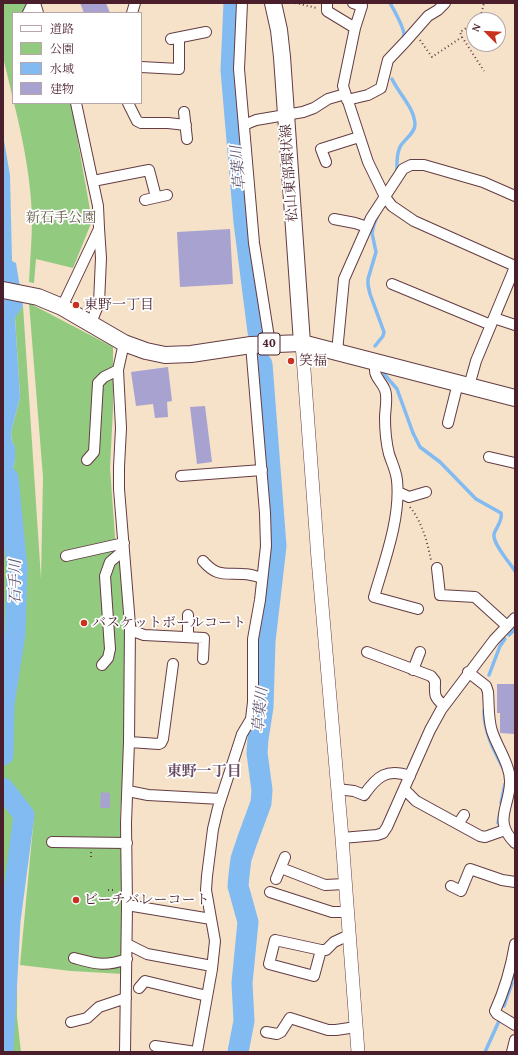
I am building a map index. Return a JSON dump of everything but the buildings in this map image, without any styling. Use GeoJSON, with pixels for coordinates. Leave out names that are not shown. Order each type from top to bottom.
{"type":"FeatureCollection","features":[{"type":"Feature","properties":{"kind":"main road","name":"松山東部環状線"},"geometry":{"type":"LineString","coordinates":[[273,3],[280,43],[287,115],[302,343]]}},
{"type":"Feature","properties":{"kind":"main road","name":"40"},"geometry":{"type":"LineString","coordinates":[[3,290],[31,295],[62,307],[124,343],[146,351],[165,355],[190,354],[251,345],[302,343],[515,398]]}},
{"type":"Feature","properties":{"kind":"street"},"geometry":{"type":"LineString","coordinates":[[29,12],[34,3]]}},
{"type":"Feature","properties":{"kind":"street"},"geometry":{"type":"LineString","coordinates":[[242,3],[239,69],[254,244],[270,344]]}},
{"type":"Feature","properties":{"kind":"street"},"geometry":{"type":"LineString","coordinates":[[354,3],[362,6],[355,28],[343,86],[368,162],[385,197],[392,206],[414,221],[515,266],[513,278],[492,321],[448,423]]}},
{"type":"Feature","properties":{"kind":"street"},"geometry":{"type":"LineString","coordinates":[[244,125],[256,120],[287,115],[314,108],[328,99],[368,95],[381,88],[388,60],[428,16],[438,10],[445,3]]}},
{"type":"Feature","properties":{"kind":"street"},"geometry":{"type":"LineString","coordinates":[[327,7],[355,28]]}},
{"type":"Feature","properties":{"kind":"street"},"geometry":{"type":"LineString","coordinates":[[142,67],[179,69],[175,39],[206,32]]}},
{"type":"Feature","properties":{"kind":"street"},"geometry":{"type":"LineString","coordinates":[[128,104],[137,121],[141,123],[186,125]]}},
{"type":"Feature","properties":{"kind":"street"},"geometry":{"type":"LineString","coordinates":[[80,105],[98,206],[101,258],[99,303],[91,323]]}},
{"type":"Feature","properties":{"kind":"street"},"geometry":{"type":"LineString","coordinates":[[184,112],[187,138]]}},
{"type":"Feature","properties":{"kind":"street"},"geometry":{"type":"LineString","coordinates":[[326,162],[321,149],[360,137]]}},
{"type":"Feature","properties":{"kind":"street"},"geometry":{"type":"LineString","coordinates":[[336,352],[344,279],[375,210],[403,169],[411,165],[424,165],[483,182],[515,196]]}},
{"type":"Feature","properties":{"kind":"street"},"geometry":{"type":"LineString","coordinates":[[93,182],[149,170],[156,197]]}},
{"type":"Feature","properties":{"kind":"street"},"geometry":{"type":"LineString","coordinates":[[145,200],[167,195]]}},
{"type":"Feature","properties":{"kind":"street"},"geometry":{"type":"LineString","coordinates":[[334,219],[356,223],[367,227]]}},
{"type":"Feature","properties":{"kind":"street"},"geometry":{"type":"LineString","coordinates":[[62,307],[99,228]]}},
{"type":"Feature","properties":{"kind":"street"},"geometry":{"type":"LineString","coordinates":[[392,284],[492,321],[515,325]]}},
{"type":"Feature","properties":{"kind":"street"},"geometry":{"type":"LineString","coordinates":[[124,343],[118,370],[122,428],[119,489],[130,630],[126,1052]]}},
{"type":"Feature","properties":{"kind":"street"},"geometry":{"type":"LineString","coordinates":[[302,343],[318,567],[342,838],[358,1052]]}},
{"type":"Feature","properties":{"kind":"street"},"geometry":{"type":"LineString","coordinates":[[156,1046],[196,1052],[207,996],[215,940],[206,890],[213,829],[242,734],[251,719],[253,702],[253,638],[266,546],[262,470],[251,345]]}},
{"type":"Feature","properties":{"kind":"street"},"geometry":{"type":"LineString","coordinates":[[376,362],[374,370],[375,374],[385,390],[387,443],[395,468],[398,492],[395,521],[374,597],[418,609]]}},
{"type":"Feature","properties":{"kind":"street"},"geometry":{"type":"LineString","coordinates":[[86,460],[94,452],[98,383],[104,377],[118,370]]}},
{"type":"Feature","properties":{"kind":"street"},"geometry":{"type":"LineString","coordinates":[[489,457],[515,463]]}},
{"type":"Feature","properties":{"kind":"street"},"geometry":{"type":"LineString","coordinates":[[187,487],[184,476],[262,470]]}},
{"type":"Feature","properties":{"kind":"street"},"geometry":{"type":"LineString","coordinates":[[398,492],[409,497],[426,492]]}},
{"type":"Feature","properties":{"kind":"street"},"geometry":{"type":"LineString","coordinates":[[66,556],[124,546]]}},
{"type":"Feature","properties":{"kind":"street"},"geometry":{"type":"LineString","coordinates":[[102,665],[108,658],[110,649],[105,576],[110,562],[124,546]]}},
{"type":"Feature","properties":{"kind":"street"},"geometry":{"type":"LineString","coordinates":[[203,560],[210,568],[221,574],[247,574],[262,578]]}},
{"type":"Feature","properties":{"kind":"street"},"geometry":{"type":"LineString","coordinates":[[437,568],[440,595],[474,597],[507,626]]}},
{"type":"Feature","properties":{"kind":"street"},"geometry":{"type":"LineString","coordinates":[[188,615],[188,637]]}},
{"type":"Feature","properties":{"kind":"street"},"geometry":{"type":"LineString","coordinates":[[342,838],[377,835],[383,833],[430,730],[444,706],[468,672],[494,640],[515,618]]}},
{"type":"Feature","properties":{"kind":"street"},"geometry":{"type":"LineString","coordinates":[[130,630],[144,635],[204,638],[203,659]]}},
{"type":"Feature","properties":{"kind":"street"},"geometry":{"type":"LineString","coordinates":[[368,652],[431,676],[435,681],[434,694],[437,700],[444,706]]}},
{"type":"Feature","properties":{"kind":"street"},"geometry":{"type":"LineString","coordinates":[[414,670],[420,652]]}},
{"type":"Feature","properties":{"kind":"street"},"geometry":{"type":"LineString","coordinates":[[129,742],[161,743],[163,739],[173,664]]}},
{"type":"Feature","properties":{"kind":"street"},"geometry":{"type":"LineString","coordinates":[[468,672],[486,686],[488,692],[491,729],[508,769],[510,783],[503,822],[505,830],[515,842]]}},
{"type":"Feature","properties":{"kind":"street"},"geometry":{"type":"LineString","coordinates":[[337,789],[364,795],[377,777],[384,774],[403,773],[410,776]]}},
{"type":"Feature","properties":{"kind":"street"},"geometry":{"type":"LineString","coordinates":[[404,789],[416,801],[480,836],[485,837],[505,830]]}},
{"type":"Feature","properties":{"kind":"street"},"geometry":{"type":"LineString","coordinates":[[128,791],[148,795],[221,799]]}},
{"type":"Feature","properties":{"kind":"street"},"geometry":{"type":"LineString","coordinates":[[458,824],[464,815]]}},
{"type":"Feature","properties":{"kind":"street"},"geometry":{"type":"LineString","coordinates":[[52,842],[127,843]]}},
{"type":"Feature","properties":{"kind":"street"},"geometry":{"type":"LineString","coordinates":[[276,879],[285,857]]}},
{"type":"Feature","properties":{"kind":"street"},"geometry":{"type":"LineString","coordinates":[[281,868],[325,885],[345,884]]}},
{"type":"Feature","properties":{"kind":"street"},"geometry":{"type":"LineString","coordinates":[[451,886],[461,891],[470,869],[502,880],[515,882]]}},
{"type":"Feature","properties":{"kind":"street"},"geometry":{"type":"LineString","coordinates":[[270,892],[332,912],[347,912]]}},
{"type":"Feature","properties":{"kind":"street"},"geometry":{"type":"LineString","coordinates":[[127,905],[211,919]]}},
{"type":"Feature","properties":{"kind":"street"},"geometry":{"type":"LineString","coordinates":[[321,950],[314,976],[269,964],[275,940],[326,950],[334,942],[349,935]]}},
{"type":"Feature","properties":{"kind":"street"},"geometry":{"type":"LineString","coordinates":[[127,944],[147,954],[212,966]]}},
{"type":"Feature","properties":{"kind":"street"},"geometry":{"type":"LineString","coordinates":[[515,944],[504,990],[496,1011],[497,1014],[515,1025]]}},
{"type":"Feature","properties":{"kind":"street"},"geometry":{"type":"LineString","coordinates":[[74,958],[100,964],[112,964],[127,959]]}},
{"type":"Feature","properties":{"kind":"street"},"geometry":{"type":"LineString","coordinates":[[139,988],[145,982],[207,996]]}},
{"type":"Feature","properties":{"kind":"street"},"geometry":{"type":"LineString","coordinates":[[71,1022],[87,1018],[99,1007],[126,998]]}},
{"type":"Feature","properties":{"kind":"street"},"geometry":{"type":"LineString","coordinates":[[266,1032],[277,1034],[281,1032],[290,1018],[328,1030],[356,1026]]}},
{"type":"Feature","properties":{"kind":"street"},"geometry":{"type":"LineString","coordinates":[[512,1052],[515,1040]]}},
{"type":"Feature","properties":{"kind":"path"},"geometry":{"type":"LineString","coordinates":[[295,3],[327,7]]}},
{"type":"Feature","properties":{"kind":"path"},"geometry":{"type":"LineString","coordinates":[[466,28],[460,32],[462,37],[484,70]]}},
{"type":"Feature","properties":{"kind":"path"},"geometry":{"type":"LineString","coordinates":[[414,31],[432,57],[462,37]]}},
{"type":"Feature","properties":{"kind":"path"},"geometry":{"type":"LineString","coordinates":[[398,492],[416,514],[425,536],[433,566],[437,568]]}},
{"type":"Feature","properties":{"kind":"green space"},"geometry":{"type":"Polygon","coordinates":[[[3,3],[27,3],[30,12],[12,12],[12,95],[3,57],[3,3]]]}},
{"type":"Feature","properties":{"kind":"green space","name":"新石手公園"},"geometry":{"type":"Polygon","coordinates":[[[14,104],[71,104],[92,221],[73,268],[36,259],[34,283],[29,282],[32,218],[30,189],[14,104]]]}},
{"type":"Feature","properties":{"kind":"green space"},"geometry":{"type":"Polygon","coordinates":[[[29,303],[113,347],[113,409],[110,468],[115,537],[122,579],[126,624],[125,738],[120,816],[124,974],[71,971],[20,965],[34,816],[17,925],[17,1017],[21,1052],[6,1052],[6,1025],[3,1037],[3,461],[11,505],[12,473],[15,460],[15,447],[12,442],[11,433],[20,397],[15,317],[23,306],[41,579],[43,477],[29,303]]]}},
{"type":"Feature","properties":{"kind":"water"},"geometry":{"type":"Polygon","coordinates":[[[3,135],[10,175],[12,261],[16,263],[23,306],[15,318],[20,397],[11,433],[12,442],[15,447],[15,460],[12,473],[11,506],[6,498],[3,461],[3,135]]]}},
{"type":"Feature","properties":{"kind":"waterway","name":"草葉川"},"geometry":{"type":"LineString","coordinates":[[234,3],[231,70],[244,222],[258,332]]}},
{"type":"Feature","properties":{"kind":"waterway"},"geometry":{"type":"LineString","coordinates":[[390,3],[403,31],[404,35],[402,40]]}},
{"type":"Feature","properties":{"kind":"waterway"},"geometry":{"type":"LineString","coordinates":[[392,79],[409,106],[415,124],[415,128],[399,150],[397,172]]}},
{"type":"Feature","properties":{"kind":"waterway"},"geometry":{"type":"LineString","coordinates":[[375,346],[383,336],[384,332],[368,285],[368,279],[376,252],[372,233],[378,215]]}},
{"type":"Feature","properties":{"kind":"waterway","name":"草葉川"},"geometry":{"type":"LineString","coordinates":[[238,1052],[244,1021],[242,983],[248,922],[238,886],[241,859],[261,803],[262,790],[257,753],[263,707],[265,641],[276,546],[262,364]]}},
{"type":"Feature","properties":{"kind":"waterway"},"geometry":{"type":"LineString","coordinates":[[384,374],[397,389],[413,433],[420,447],[440,462],[476,499],[501,513],[501,519],[494,534],[494,538],[498,548],[515,571]]}},
{"type":"Feature","properties":{"kind":"waterway","name":"石手川"},"geometry":{"type":"LineString","coordinates":[[3,755],[4,704],[15,634],[17,568],[8,478]]}},
{"type":"Feature","properties":{"kind":"waterway"},"geometry":{"type":"LineString","coordinates":[[509,635],[515,629]]}},
{"type":"Feature","properties":{"kind":"waterway"},"geometry":{"type":"LineString","coordinates":[[489,675],[500,646],[505,639]]}},
{"type":"Feature","properties":{"kind":"waterway"},"geometry":{"type":"LineString","coordinates":[[484,710],[487,733],[503,768]]}},
{"type":"Feature","properties":{"kind":"waterway"},"geometry":{"type":"LineString","coordinates":[[501,803],[505,784]]}},
{"type":"Feature","properties":{"kind":"waterway","name":"石手川"},"geometry":{"type":"LineString","coordinates":[[3,788],[24,815],[10,921],[3,1052]]}},
{"type":"Feature","properties":{"kind":"waterway"},"geometry":{"type":"LineString","coordinates":[[498,823],[500,813]]}},
{"type":"Feature","properties":{"kind":"waterway"},"geometry":{"type":"LineString","coordinates":[[513,979],[515,971]]}},
{"type":"Feature","properties":{"kind":"waterway"},"geometry":{"type":"LineString","coordinates":[[504,1006],[512,983]]}},
{"type":"Feature","properties":{"kind":"waterway"},"geometry":{"type":"LineString","coordinates":[[485,1052],[499,1021]]}},
{"type":"Feature","properties":{"kind":"place","name":"東野一丁目"},"geometry":{"type":"Point","coordinates":[76,305]}},
{"type":"Feature","properties":{"kind":"place","name":"笑福"},"geometry":{"type":"Point","coordinates":[291,361]}},
{"type":"Feature","properties":{"kind":"place","name":"バスケットボールコート"},"geometry":{"type":"Point","coordinates":[84,623]}},
{"type":"Feature","properties":{"kind":"place","name":"ビーチバレーコート"},"geometry":{"type":"Point","coordinates":[76,900]}},
{"type":"Feature","properties":{"kind":"district","name":"東野一丁目"},"geometry":{"type":"Point","coordinates":[204,772]}}]}
